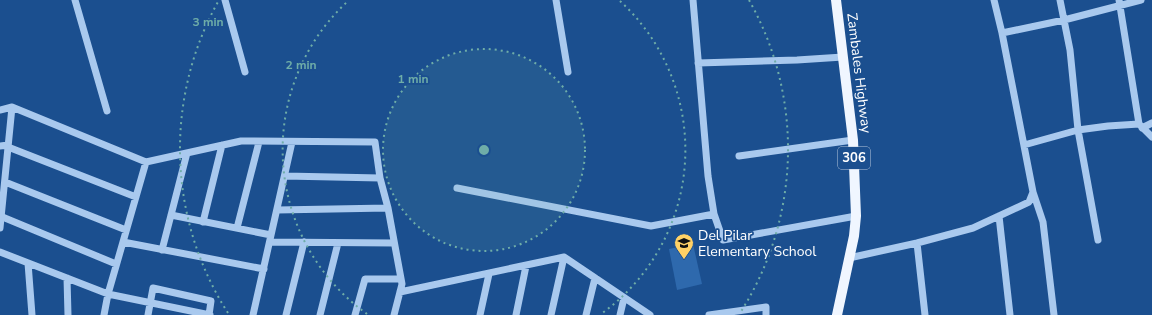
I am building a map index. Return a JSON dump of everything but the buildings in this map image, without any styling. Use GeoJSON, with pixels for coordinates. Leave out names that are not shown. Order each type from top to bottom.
{"type":"FeatureCollection","features":[{"type":"Feature","properties":{"kind":"main road","name":"Zambales Highway"},"geometry":{"type":"LineString","coordinates":[[836,0],[853,140],[856,216],[854,236],[837,315]]}},
{"type":"Feature","properties":{"kind":"street"},"geometry":{"type":"LineString","coordinates":[[75,0],[107,111]]}},
{"type":"Feature","properties":{"kind":"street"},"geometry":{"type":"LineString","coordinates":[[225,0],[245,72]]}},
{"type":"Feature","properties":{"kind":"street"},"geometry":{"type":"LineString","coordinates":[[556,0],[568,72]]}},
{"type":"Feature","properties":{"kind":"street"},"geometry":{"type":"LineString","coordinates":[[693,0],[704,141],[714,214],[723,240],[856,216]]}},
{"type":"Feature","properties":{"kind":"street"},"geometry":{"type":"LineString","coordinates":[[994,0],[1002,33],[1033,192],[1043,222],[1054,315]]}},
{"type":"Feature","properties":{"kind":"street"},"geometry":{"type":"LineString","coordinates":[[1060,0],[1070,50],[1078,130],[1098,240]]}},
{"type":"Feature","properties":{"kind":"street"},"geometry":{"type":"LineString","coordinates":[[1002,33],[1064,20],[1120,3],[1141,0]]}},
{"type":"Feature","properties":{"kind":"street"},"geometry":{"type":"LineString","coordinates":[[1120,3],[1140,126],[1152,137]]}},
{"type":"Feature","properties":{"kind":"street"},"geometry":{"type":"LineString","coordinates":[[698,63],[842,57]]}},
{"type":"Feature","properties":{"kind":"street"},"geometry":{"type":"LineString","coordinates":[[0,228],[3,181],[12,107]]}},
{"type":"Feature","properties":{"kind":"street"},"geometry":{"type":"LineString","coordinates":[[0,110],[12,107],[146,162],[241,141],[375,142],[380,178],[388,208],[402,284],[394,315]]}},
{"type":"Feature","properties":{"kind":"street"},"geometry":{"type":"LineString","coordinates":[[1024,145],[1078,130],[1108,126],[1140,126],[1152,123]]}},
{"type":"Feature","properties":{"kind":"street"},"geometry":{"type":"LineString","coordinates":[[739,156],[853,140]]}},
{"type":"Feature","properties":{"kind":"street"},"geometry":{"type":"LineString","coordinates":[[237,228],[259,142]]}},
{"type":"Feature","properties":{"kind":"street"},"geometry":{"type":"LineString","coordinates":[[253,315],[292,142]]}},
{"type":"Feature","properties":{"kind":"street"},"geometry":{"type":"LineString","coordinates":[[203,222],[222,145]]}},
{"type":"Feature","properties":{"kind":"street"},"geometry":{"type":"LineString","coordinates":[[0,146],[8,146],[136,196]]}},
{"type":"Feature","properties":{"kind":"street"},"geometry":{"type":"LineString","coordinates":[[162,250],[187,153]]}},
{"type":"Feature","properties":{"kind":"street"},"geometry":{"type":"LineString","coordinates":[[104,315],[116,264],[146,162]]}},
{"type":"Feature","properties":{"kind":"street"},"geometry":{"type":"LineString","coordinates":[[285,176],[380,178]]}},
{"type":"Feature","properties":{"kind":"street"},"geometry":{"type":"LineString","coordinates":[[3,181],[126,230]]}},
{"type":"Feature","properties":{"kind":"street"},"geometry":{"type":"LineString","coordinates":[[457,188],[651,226],[714,214]]}},
{"type":"Feature","properties":{"kind":"street"},"geometry":{"type":"LineString","coordinates":[[849,258],[917,243],[973,228],[1029,202],[1033,192]]}},
{"type":"Feature","properties":{"kind":"street"},"geometry":{"type":"LineString","coordinates":[[277,210],[388,208]]}},
{"type":"Feature","properties":{"kind":"street"},"geometry":{"type":"LineString","coordinates":[[171,215],[237,228],[271,239],[304,242],[394,243]]}},
{"type":"Feature","properties":{"kind":"street"},"geometry":{"type":"LineString","coordinates":[[1,216],[116,264]]}},
{"type":"Feature","properties":{"kind":"street"},"geometry":{"type":"LineString","coordinates":[[999,216],[1010,315]]}},
{"type":"Feature","properties":{"kind":"street"},"geometry":{"type":"LineString","coordinates":[[123,242],[264,270]]}},
{"type":"Feature","properties":{"kind":"street"},"geometry":{"type":"LineString","coordinates":[[286,315],[304,242]]}},
{"type":"Feature","properties":{"kind":"street"},"geometry":{"type":"LineString","coordinates":[[320,315],[338,242]]}},
{"type":"Feature","properties":{"kind":"street"},"geometry":{"type":"LineString","coordinates":[[917,243],[925,315]]}},
{"type":"Feature","properties":{"kind":"street"},"geometry":{"type":"LineString","coordinates":[[0,252],[108,294],[150,303],[209,315],[211,301],[153,288],[150,303],[148,315]]}},
{"type":"Feature","properties":{"kind":"street"},"geometry":{"type":"LineString","coordinates":[[400,292],[564,257],[650,315]]}},
{"type":"Feature","properties":{"kind":"street"},"geometry":{"type":"LineString","coordinates":[[551,315],[564,257]]}},
{"type":"Feature","properties":{"kind":"street"},"geometry":{"type":"LineString","coordinates":[[28,263],[32,315]]}},
{"type":"Feature","properties":{"kind":"street"},"geometry":{"type":"LineString","coordinates":[[516,315],[526,266]]}},
{"type":"Feature","properties":{"kind":"street"},"geometry":{"type":"LineString","coordinates":[[480,315],[489,274]]}},
{"type":"Feature","properties":{"kind":"street"},"geometry":{"type":"LineString","coordinates":[[66,278],[68,315]]}},
{"type":"Feature","properties":{"kind":"street"},"geometry":{"type":"LineString","coordinates":[[355,315],[365,279],[401,278]]}},
{"type":"Feature","properties":{"kind":"street"},"geometry":{"type":"LineString","coordinates":[[586,315],[595,278]]}},
{"type":"Feature","properties":{"kind":"street"},"geometry":{"type":"LineString","coordinates":[[620,315],[624,298]]}},
{"type":"Feature","properties":{"kind":"street"},"geometry":{"type":"LineString","coordinates":[[708,315],[766,307],[766,315]]}},
{"type":"Feature","properties":{"kind":"shaded area"},"geometry":{"type":"Polygon","coordinates":[[[693,244],[702,284],[677,290],[669,249],[693,244]]]}},
{"type":"Feature","properties":{"kind":"place","name":"Del Pilar Elementary School"},"geometry":{"type":"Point","coordinates":[684,260]}}]}
